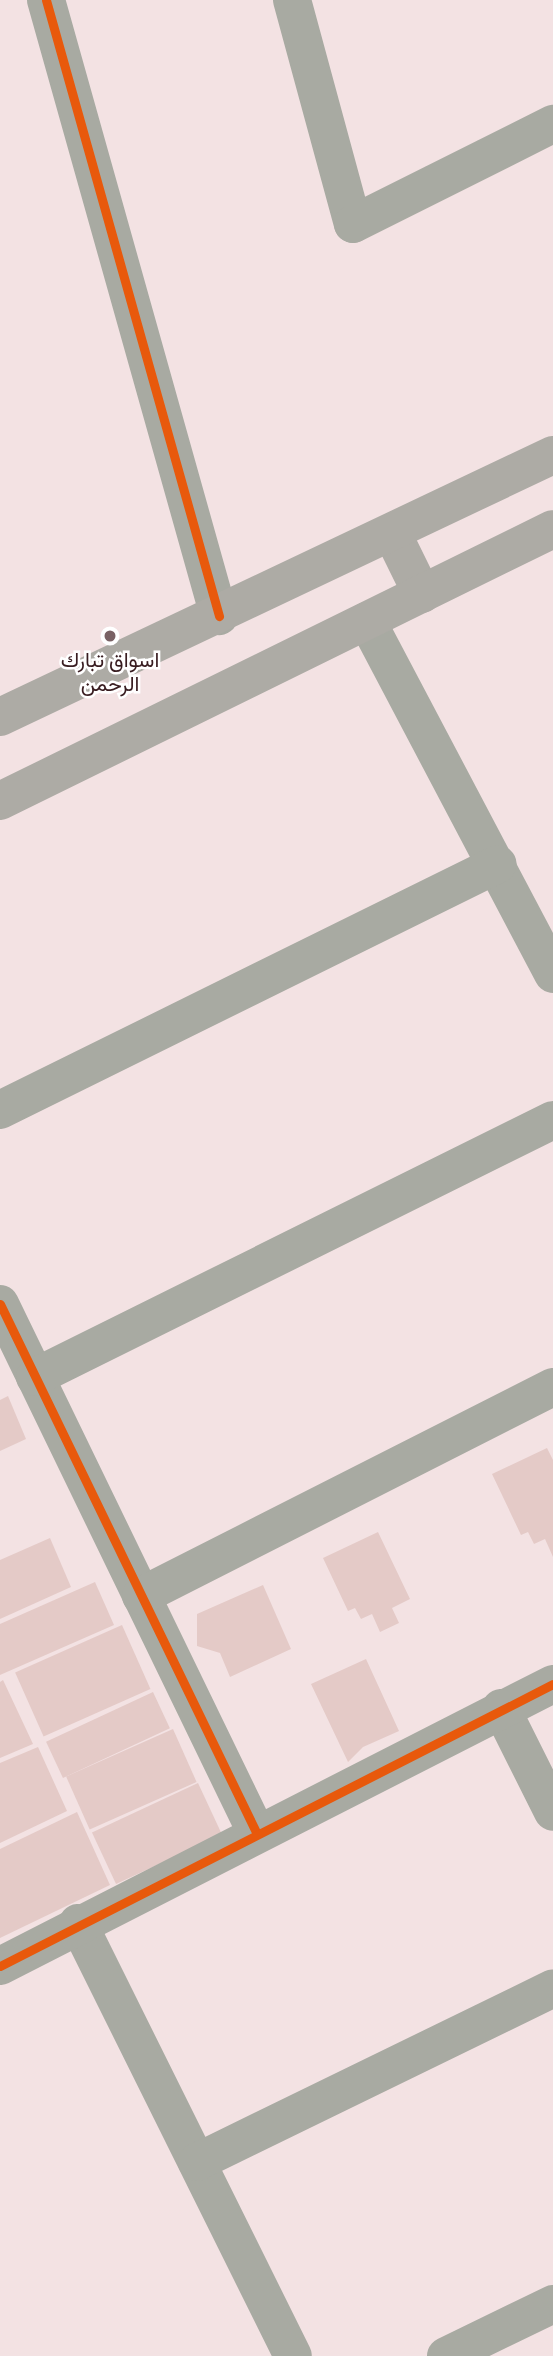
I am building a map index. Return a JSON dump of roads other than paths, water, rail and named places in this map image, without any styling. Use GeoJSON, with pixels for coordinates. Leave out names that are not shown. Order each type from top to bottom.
{"type":"FeatureCollection","features":[{"type":"Feature","properties":{"kind":"main road"},"geometry":{"type":"LineString","coordinates":[[0,717],[219,616],[553,455]]}},
{"type":"Feature","properties":{"kind":"main road"},"geometry":{"type":"LineString","coordinates":[[0,801],[553,529]]}},
{"type":"Feature","properties":{"kind":"main road"},"geometry":{"type":"LineString","coordinates":[[391,533],[422,594]]}},
{"type":"Feature","properties":{"kind":"street"},"geometry":{"type":"LineString","coordinates":[[46,0],[219,616]]}},
{"type":"Feature","properties":{"kind":"street"},"geometry":{"type":"LineString","coordinates":[[292,0],[353,224],[553,124]]}},
{"type":"Feature","properties":{"kind":"street"},"geometry":{"type":"LineString","coordinates":[[367,621],[498,864],[553,974]]}},
{"type":"Feature","properties":{"kind":"street"},"geometry":{"type":"LineString","coordinates":[[0,1110],[498,864]]}},
{"type":"Feature","properties":{"kind":"street"},"geometry":{"type":"LineString","coordinates":[[35,1377],[553,1120]]}},
{"type":"Feature","properties":{"kind":"street"},"geometry":{"type":"LineString","coordinates":[[0,1304],[257,1834]]}},
{"type":"Feature","properties":{"kind":"street"},"geometry":{"type":"LineString","coordinates":[[141,1596],[553,1387]]}},
{"type":"Feature","properties":{"kind":"street"},"geometry":{"type":"LineString","coordinates":[[0,1966],[78,1923],[553,1684]]}},
{"type":"Feature","properties":{"kind":"street"},"geometry":{"type":"LineString","coordinates":[[501,1708],[553,1812]]}},
{"type":"Feature","properties":{"kind":"street"},"geometry":{"type":"LineString","coordinates":[[78,1923],[293,2356]]}},
{"type":"Feature","properties":{"kind":"street"},"geometry":{"type":"LineString","coordinates":[[197,2162],[553,1988]]}},
{"type":"Feature","properties":{"kind":"street"},"geometry":{"type":"LineString","coordinates":[[446,2356],[553,2304]]}},
{"type":"Feature","properties":{"kind":"place","name":"اسواق تبارك الرحمن"},"geometry":{"type":"Point","coordinates":[110,636]}}]}
